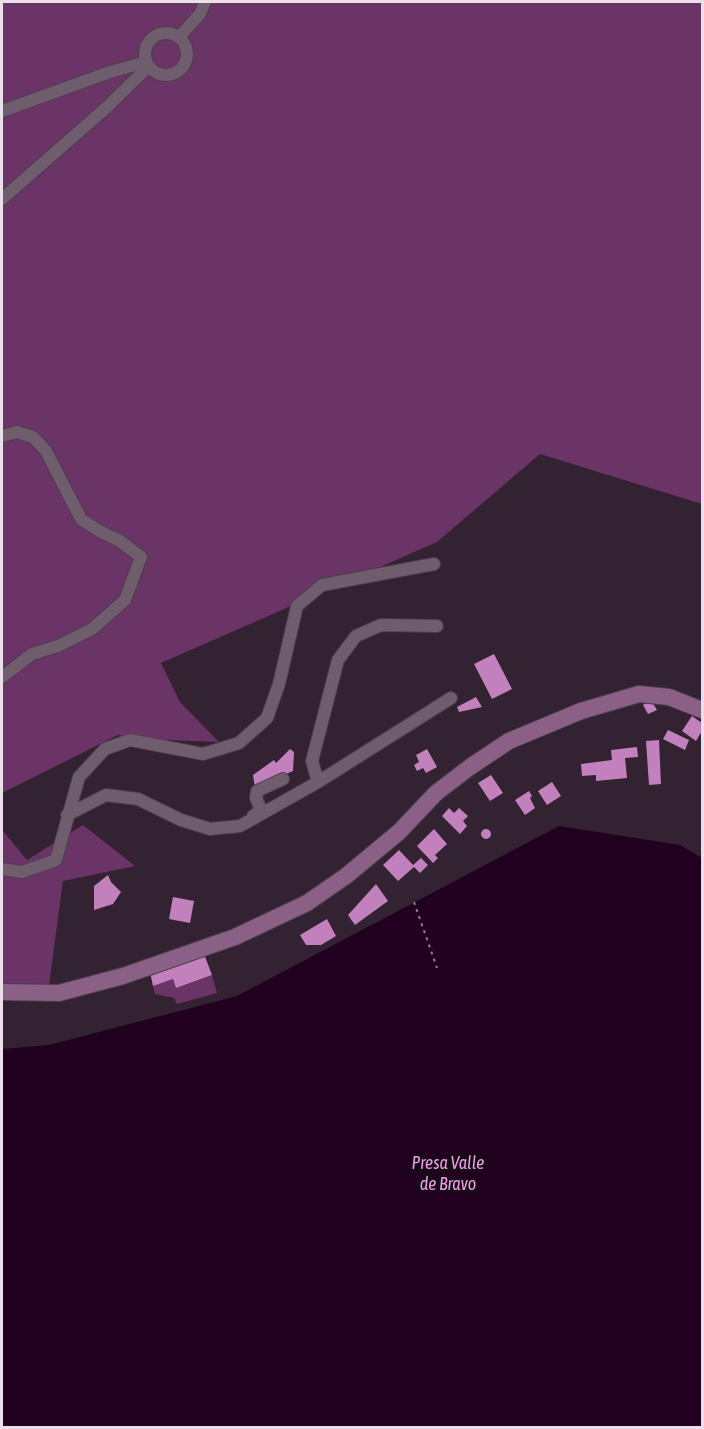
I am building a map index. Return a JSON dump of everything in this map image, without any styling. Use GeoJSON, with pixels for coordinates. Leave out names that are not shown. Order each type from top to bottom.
{"type":"FeatureCollection","features":[{"type":"Feature","properties":{"kind":"main road"},"geometry":{"type":"LineString","coordinates":[[2,992],[59,993],[123,976],[235,937],[307,903],[346,876],[399,832],[436,793],[470,767],[509,741],[581,711],[639,694],[669,697],[702,710]]}},
{"type":"Feature","properties":{"kind":"street"},"geometry":{"type":"LineString","coordinates":[[179,37],[200,14],[205,2]]}},
{"type":"Feature","properties":{"kind":"street"},"geometry":{"type":"LineString","coordinates":[[168,33],[179,37],[186,46],[188,54],[186,63],[180,71],[172,75],[163,76],[154,73],[147,64],[145,50],[148,42],[154,36],[168,33]]}},
{"type":"Feature","properties":{"kind":"street"},"geometry":{"type":"LineString","coordinates":[[2,111],[110,72],[147,64]]}},
{"type":"Feature","properties":{"kind":"street"},"geometry":{"type":"LineString","coordinates":[[2,199],[106,108],[147,64]]}},
{"type":"Feature","properties":{"kind":"street"},"geometry":{"type":"LineString","coordinates":[[2,436],[17,432],[33,437],[46,451],[81,519],[120,541],[141,557],[125,600],[93,629],[58,646],[32,654],[2,676]]}},
{"type":"Feature","properties":{"kind":"street"},"geometry":{"type":"LineString","coordinates":[[2,868],[22,872],[56,860],[79,777],[105,749],[130,740],[203,754],[239,743],[267,718],[279,684],[297,606],[322,585],[434,564]]}},
{"type":"Feature","properties":{"kind":"street"},"geometry":{"type":"LineString","coordinates":[[318,782],[312,761],[338,660],[356,636],[381,625],[437,626]]}},
{"type":"Feature","properties":{"kind":"street"},"geometry":{"type":"LineString","coordinates":[[67,815],[106,795],[138,799],[181,820],[210,829],[240,826],[318,782],[451,698]]}},
{"type":"Feature","properties":{"kind":"street"},"geometry":{"type":"LineString","coordinates":[[240,826],[261,810],[256,798],[257,791],[283,780]]}},
{"type":"Feature","properties":{"kind":"path"},"geometry":{"type":"LineString","coordinates":[[414,902],[436,968]]}},
{"type":"Feature","properties":{"kind":"shaded area"},"geometry":{"type":"Polygon","coordinates":[[[2,2],[702,2],[702,504],[540,454],[437,542],[161,663],[180,702],[219,742],[138,739],[118,735],[2,793],[2,2]]]}},
{"type":"Feature","properties":{"kind":"shaded area"},"geometry":{"type":"Polygon","coordinates":[[[83,825],[135,866],[63,881],[49,985],[2,985],[2,830],[27,860],[83,825]]]}},
{"type":"Feature","properties":{"kind":"shaded area"},"geometry":{"type":"Polygon","coordinates":[[[212,975],[217,993],[177,1004],[174,998],[155,994],[153,986],[173,979],[176,988],[212,975]]]}},
{"type":"Feature","properties":{"kind":"water","name":"Presa Valle de Bravo"},"geometry":{"type":"Polygon","coordinates":[[[559,826],[680,845],[702,858],[702,1427],[2,1427],[2,1049],[49,1045],[237,996],[559,826]]]}},
{"type":"Feature","properties":{"kind":"building"},"geometry":{"type":"Polygon","coordinates":[[[494,654],[512,689],[492,699],[474,664],[494,654]]]}},
{"type":"Feature","properties":{"kind":"building"},"geometry":{"type":"Polygon","coordinates":[[[476,697],[482,707],[459,712],[457,707],[476,697]]]}},
{"type":"Feature","properties":{"kind":"building"},"geometry":{"type":"Polygon","coordinates":[[[651,700],[657,710],[648,714],[643,705],[651,700]]]}},
{"type":"Feature","properties":{"kind":"building"},"geometry":{"type":"Polygon","coordinates":[[[692,716],[702,723],[702,731],[696,741],[682,731],[692,716]]]}},
{"type":"Feature","properties":{"kind":"building"},"geometry":{"type":"Polygon","coordinates":[[[668,730],[689,740],[685,750],[663,739],[668,730]]]}},
{"type":"Feature","properties":{"kind":"building"},"geometry":{"type":"Polygon","coordinates":[[[659,740],[661,784],[649,785],[646,741],[659,740]]]}},
{"type":"Feature","properties":{"kind":"building"},"geometry":{"type":"Polygon","coordinates":[[[637,747],[638,757],[625,758],[627,778],[596,781],[596,775],[582,776],[581,764],[612,760],[611,750],[637,747]]]}},
{"type":"Feature","properties":{"kind":"building"},"geometry":{"type":"Polygon","coordinates":[[[290,749],[294,752],[293,771],[255,788],[253,775],[274,760],[276,763],[290,749]]]}},
{"type":"Feature","properties":{"kind":"building"},"geometry":{"type":"Polygon","coordinates":[[[427,749],[437,767],[426,773],[423,768],[417,771],[414,765],[419,762],[416,755],[427,749]]]}},
{"type":"Feature","properties":{"kind":"building"},"geometry":{"type":"Polygon","coordinates":[[[491,775],[503,793],[490,801],[478,783],[491,775]]]}},
{"type":"Feature","properties":{"kind":"building"},"geometry":{"type":"Polygon","coordinates":[[[552,782],[561,796],[547,805],[538,791],[552,782]]]}},
{"type":"Feature","properties":{"kind":"building"},"geometry":{"type":"Polygon","coordinates":[[[529,791],[535,808],[525,815],[515,800],[529,791]]]}},
{"type":"Feature","properties":{"kind":"building"},"geometry":{"type":"Polygon","coordinates":[[[449,808],[454,813],[459,808],[468,816],[463,821],[467,826],[460,834],[442,816],[449,808]]]}},
{"type":"Feature","properties":{"kind":"building"},"geometry":{"type":"Polygon","coordinates":[[[434,829],[447,844],[435,855],[438,858],[433,863],[417,846],[434,829]]]}},
{"type":"Feature","properties":{"kind":"building"},"geometry":{"type":"Polygon","coordinates":[[[486,829],[490,830],[490,838],[486,839],[482,838],[481,834],[482,830],[486,829]]]}},
{"type":"Feature","properties":{"kind":"building"},"geometry":{"type":"Polygon","coordinates":[[[399,850],[413,865],[421,858],[428,865],[420,873],[414,867],[398,881],[383,865],[399,850]]]}},
{"type":"Feature","properties":{"kind":"building"},"geometry":{"type":"Polygon","coordinates":[[[108,875],[111,882],[121,892],[113,904],[94,910],[94,886],[108,875]]]}},
{"type":"Feature","properties":{"kind":"building"},"geometry":{"type":"Polygon","coordinates":[[[376,884],[388,901],[355,925],[348,915],[376,884]]]}},
{"type":"Feature","properties":{"kind":"building"},"geometry":{"type":"Polygon","coordinates":[[[173,897],[194,901],[190,923],[169,919],[173,897]]]}},
{"type":"Feature","properties":{"kind":"building"},"geometry":{"type":"Polygon","coordinates":[[[327,919],[336,936],[321,945],[306,945],[300,935],[327,919]]]}},
{"type":"Feature","properties":{"kind":"building"},"geometry":{"type":"Polygon","coordinates":[[[204,954],[212,975],[176,988],[173,979],[153,986],[150,972],[204,954]]]}}]}
